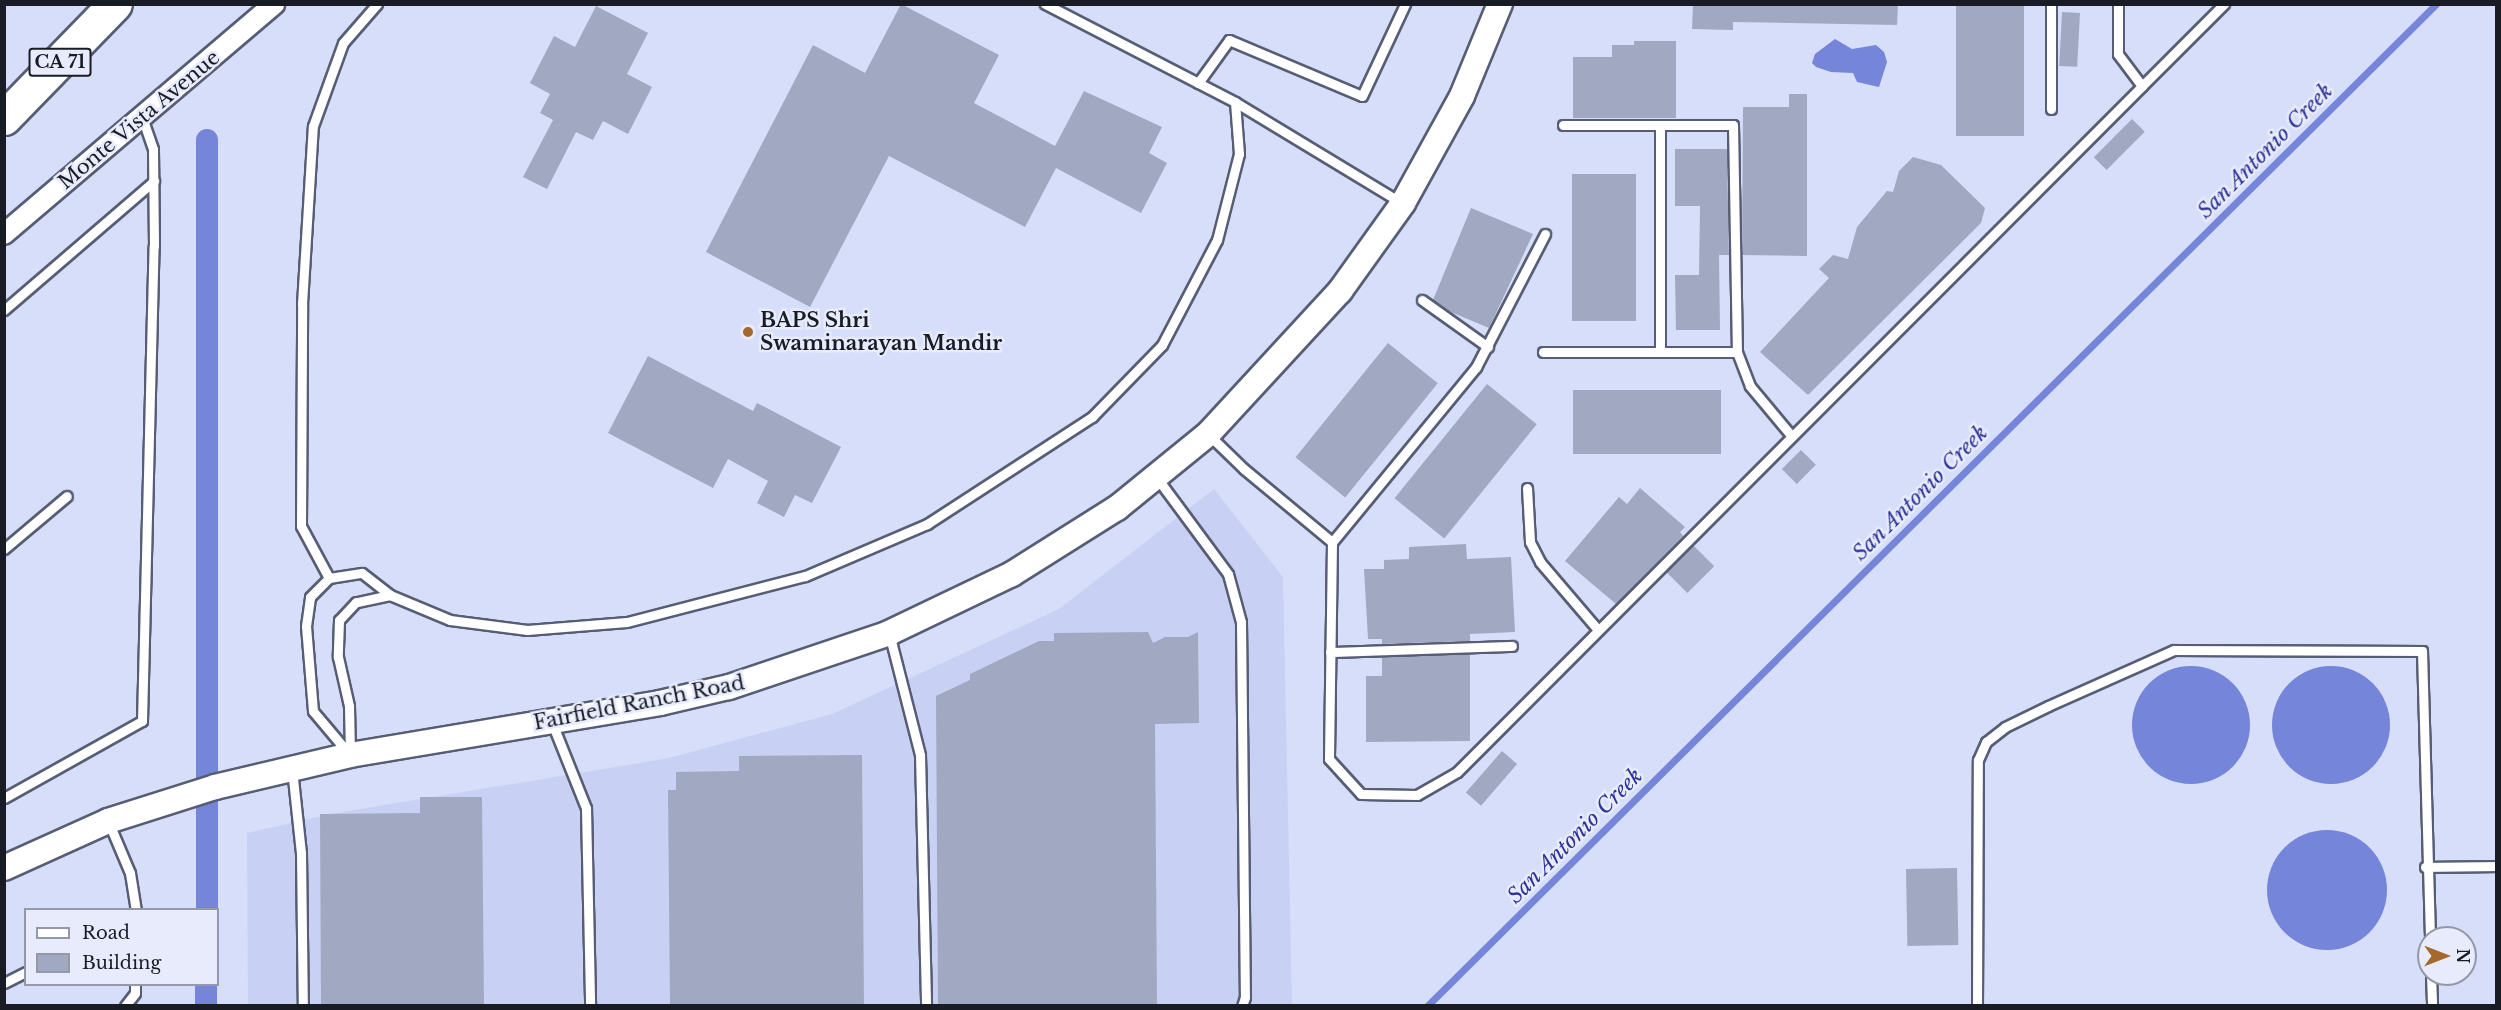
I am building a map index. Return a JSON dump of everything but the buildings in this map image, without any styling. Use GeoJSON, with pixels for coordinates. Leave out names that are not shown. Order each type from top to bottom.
{"type":"FeatureCollection","features":[{"type":"Feature","properties":{"kind":"highway","name":"CA 71"},"geometry":{"type":"LineString","coordinates":[[4,118],[115,4]]}},
{"type":"Feature","properties":{"kind":"street","name":"Monte Vista Avenue"},"geometry":{"type":"LineString","coordinates":[[4,234],[274,4]]}},
{"type":"Feature","properties":{"kind":"street","name":"Fairfield Ranch Road"},"geometry":{"type":"LineString","coordinates":[[4,868],[108,820],[150,806],[292,768],[350,755],[551,722],[729,687],[889,633],[1012,574],[1157,478],[1208,434],[1332,300],[1403,203],[1462,96],[1500,4]]}},
{"type":"Feature","properties":{"kind":"lane"},"geometry":{"type":"LineString","coordinates":[[329,578],[301,526],[302,304],[313,126],[342,43],[377,4]]}},
{"type":"Feature","properties":{"kind":"lane"},"geometry":{"type":"LineString","coordinates":[[1045,4],[1234,102],[1403,203]]}},
{"type":"Feature","properties":{"kind":"lane"},"geometry":{"type":"LineString","coordinates":[[1198,83],[1229,40],[1362,96],[1405,4]]}},
{"type":"Feature","properties":{"kind":"lane"},"geometry":{"type":"LineString","coordinates":[[2051,4],[2051,109]]}},
{"type":"Feature","properties":{"kind":"lane"},"geometry":{"type":"LineString","coordinates":[[2118,4],[2118,54],[2142,86]]}},
{"type":"Feature","properties":{"kind":"lane"},"geometry":{"type":"LineString","coordinates":[[1545,234],[1488,347],[1438,418],[1332,542],[1329,759],[1361,794],[1417,795],[1457,772],[1790,434],[2224,4]]}},
{"type":"Feature","properties":{"kind":"lane"},"geometry":{"type":"LineString","coordinates":[[350,755],[313,711],[306,626],[310,597],[329,578],[362,573],[390,595],[450,620],[527,630],[627,622],[805,576],[927,524],[1092,417],[1162,345],[1217,240],[1239,154],[1234,102]]}},
{"type":"Feature","properties":{"kind":"lane"},"geometry":{"type":"LineString","coordinates":[[4,798],[142,721],[154,181],[153,149],[142,117]]}},
{"type":"Feature","properties":{"kind":"lane"},"geometry":{"type":"LineString","coordinates":[[1563,125],[1734,125],[1737,352],[1750,386],[1790,434]]}},
{"type":"Feature","properties":{"kind":"lane"},"geometry":{"type":"LineString","coordinates":[[1660,125],[1660,351]]}},
{"type":"Feature","properties":{"kind":"lane"},"geometry":{"type":"LineString","coordinates":[[4,310],[154,181]]}},
{"type":"Feature","properties":{"kind":"lane"},"geometry":{"type":"LineString","coordinates":[[1422,300],[1488,347]]}},
{"type":"Feature","properties":{"kind":"lane"},"geometry":{"type":"LineString","coordinates":[[1543,352],[1737,352]]}},
{"type":"Feature","properties":{"kind":"lane"},"geometry":{"type":"LineString","coordinates":[[1208,434],[1244,469],[1332,542]]}},
{"type":"Feature","properties":{"kind":"lane"},"geometry":{"type":"LineString","coordinates":[[1157,478],[1228,574],[1241,622],[1245,997],[1242,1005]]}},
{"type":"Feature","properties":{"kind":"lane"},"geometry":{"type":"LineString","coordinates":[[1527,488],[1530,542],[1556,583],[1598,630]]}},
{"type":"Feature","properties":{"kind":"lane"},"geometry":{"type":"LineString","coordinates":[[4,549],[67,496]]}},
{"type":"Feature","properties":{"kind":"lane"},"geometry":{"type":"LineString","coordinates":[[350,755],[349,706],[339,657],[339,620],[356,602],[390,595]]}},
{"type":"Feature","properties":{"kind":"lane"},"geometry":{"type":"LineString","coordinates":[[889,633],[920,755],[926,1005]]}},
{"type":"Feature","properties":{"kind":"lane"},"geometry":{"type":"LineString","coordinates":[[1330,652],[1512,646]]}},
{"type":"Feature","properties":{"kind":"lane"},"geometry":{"type":"LineString","coordinates":[[1977,1005],[1978,760],[1986,742],[2005,727],[2048,705],[2174,650],[2422,651],[2425,867],[2429,926]]}},
{"type":"Feature","properties":{"kind":"lane"},"geometry":{"type":"LineString","coordinates":[[551,722],[586,808],[590,1005]]}},
{"type":"Feature","properties":{"kind":"lane"},"geometry":{"type":"LineString","coordinates":[[292,768],[301,852],[303,1005]]}},
{"type":"Feature","properties":{"kind":"lane"},"geometry":{"type":"LineString","coordinates":[[108,820],[130,873],[136,908]]}},
{"type":"Feature","properties":{"kind":"lane"},"geometry":{"type":"LineString","coordinates":[[2425,867],[2496,866]]}},
{"type":"Feature","properties":{"kind":"lane"},"geometry":{"type":"LineString","coordinates":[[4,983],[24,973]]}},
{"type":"Feature","properties":{"kind":"lane"},"geometry":{"type":"LineString","coordinates":[[124,1005],[135,993],[135,986]]}},
{"type":"Feature","properties":{"kind":"lane"},"geometry":{"type":"LineString","coordinates":[[2431,986],[2432,1005]]}},
{"type":"Feature","properties":{"kind":"shaded area"},"geometry":{"type":"Polygon","coordinates":[[[1214,489],[1283,577],[1292,1005],[248,1005],[247,833],[331,814],[669,758],[832,714],[1059,609],[1214,489]]]}},
{"type":"Feature","properties":{"kind":"water"},"geometry":{"type":"Polygon","coordinates":[[[1835,39],[1852,49],[1876,45],[1884,52],[1887,62],[1879,87],[1857,82],[1853,73],[1831,72],[1816,67],[1812,63],[1815,54],[1835,39]]]}},
{"type":"Feature","properties":{"kind":"water"},"geometry":{"type":"Polygon","coordinates":[[[2191,666],[2224,676],[2240,692],[2250,725],[2240,758],[2224,774],[2191,784],[2158,774],[2142,758],[2132,725],[2142,692],[2158,676],[2191,666]]]}},
{"type":"Feature","properties":{"kind":"water"},"geometry":{"type":"Polygon","coordinates":[[[2331,666],[2354,670],[2373,683],[2386,702],[2390,725],[2386,748],[2373,767],[2354,780],[2331,784],[2308,780],[2289,767],[2276,748],[2272,725],[2276,702],[2289,683],[2308,670],[2331,666]]]}},
{"type":"Feature","properties":{"kind":"water"},"geometry":{"type":"Polygon","coordinates":[[[2327,830],[2350,834],[2370,847],[2383,867],[2387,890],[2383,913],[2370,933],[2350,946],[2327,950],[2304,946],[2284,933],[2271,913],[2267,890],[2271,867],[2284,847],[2304,834],[2327,830]]]}},
{"type":"Feature","properties":{"kind":"waterway","name":"San Antonio Creek"},"geometry":{"type":"LineString","coordinates":[[1427,1006],[2436,4]]}},
{"type":"Feature","properties":{"kind":"waterway"},"geometry":{"type":"LineString","coordinates":[[207,140],[207,908]]}},
{"type":"Feature","properties":{"kind":"waterway"},"geometry":{"type":"LineString","coordinates":[[206,986],[206,1006]]}},
{"type":"Feature","properties":{"kind":"place","name":"BAPS Shri Swaminarayan Mandir"},"geometry":{"type":"Point","coordinates":[748,332]}}]}
